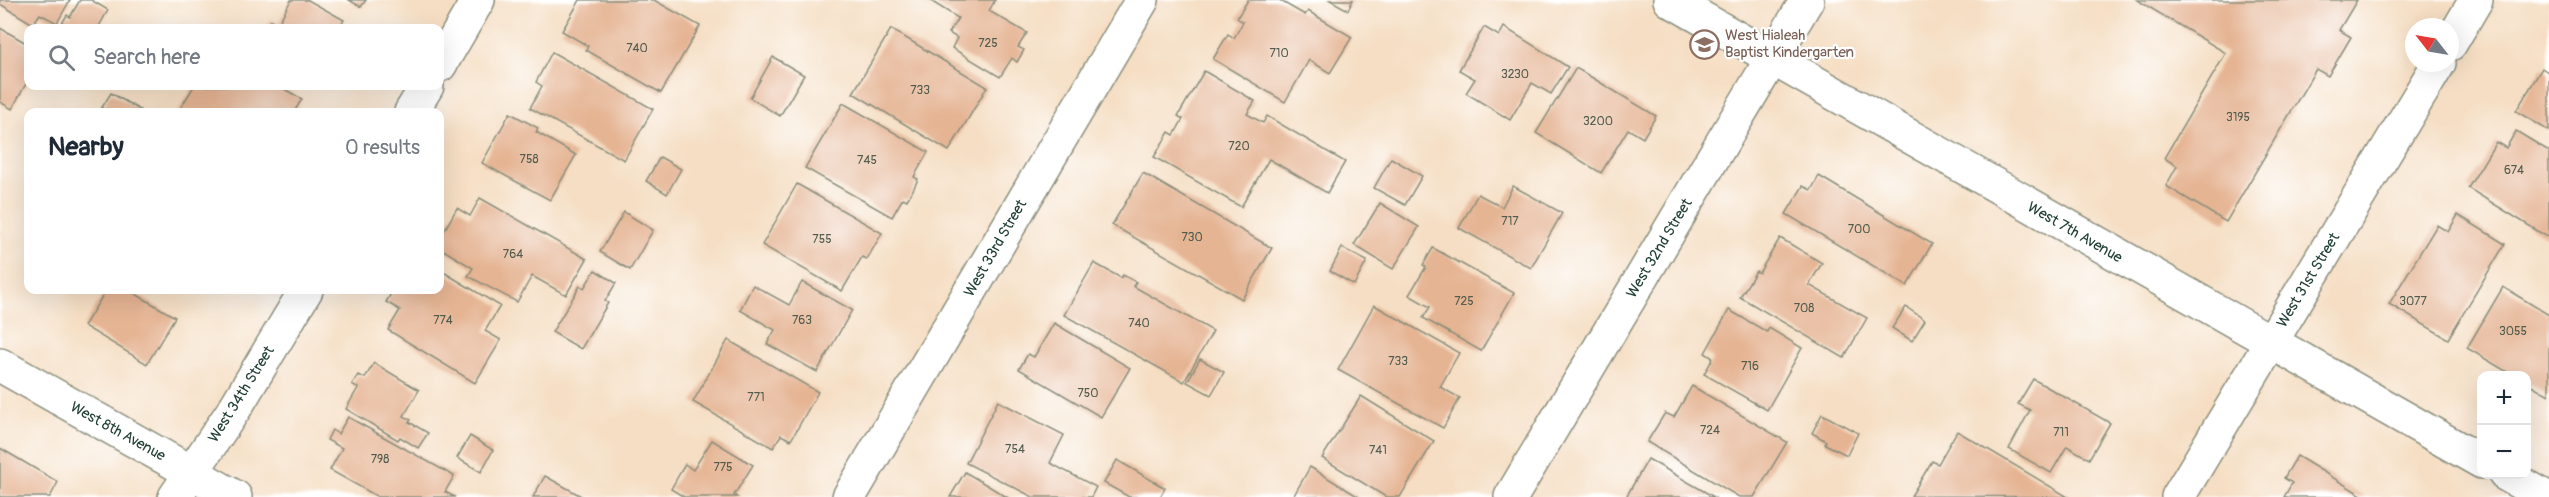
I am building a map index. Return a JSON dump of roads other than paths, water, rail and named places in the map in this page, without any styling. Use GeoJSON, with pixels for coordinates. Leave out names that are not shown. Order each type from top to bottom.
{"type":"FeatureCollection","features":[{"type":"Feature","properties":{"kind":"street"},"geometry":{"type":"LineString","coordinates":[[444,58],[478,0]]}},
{"type":"Feature","properties":{"kind":"street","name":"West 33rd Street"},"geometry":{"type":"LineString","coordinates":[[849,497],[1142,0]]}},
{"type":"Feature","properties":{"kind":"street","name":"West 7th Avenue"},"geometry":{"type":"LineString","coordinates":[[1670,0],[2477,460]]}},
{"type":"Feature","properties":{"kind":"street","name":"West 32nd Street"},"geometry":{"type":"LineString","coordinates":[[1511,497],[1807,0]]}},
{"type":"Feature","properties":{"kind":"street"},"geometry":{"type":"LineString","coordinates":[[2459,29],[2476,0]]}},
{"type":"Feature","properties":{"kind":"street","name":"West 31st Street"},"geometry":{"type":"LineString","coordinates":[[2178,497],[2434,72]]}},
{"type":"Feature","properties":{"kind":"street"},"geometry":{"type":"LineString","coordinates":[[413,108],[425,90]]}},
{"type":"Feature","properties":{"kind":"street","name":"West 34th Street"},"geometry":{"type":"LineString","coordinates":[[183,484],[235,408],[304,294]]}},
{"type":"Feature","properties":{"kind":"street","name":"West 8th Avenue"},"geometry":{"type":"LineString","coordinates":[[0,365],[183,484],[235,497]]}},
{"type":"Feature","properties":{"kind":"street"},"geometry":{"type":"LineString","coordinates":[[2514,479],[2545,497]]}},
{"type":"Feature","properties":{"kind":"place","name":"West Hialeah Baptist Kindergarten"},"geometry":{"type":"Point","coordinates":[1704,44]}}]}
